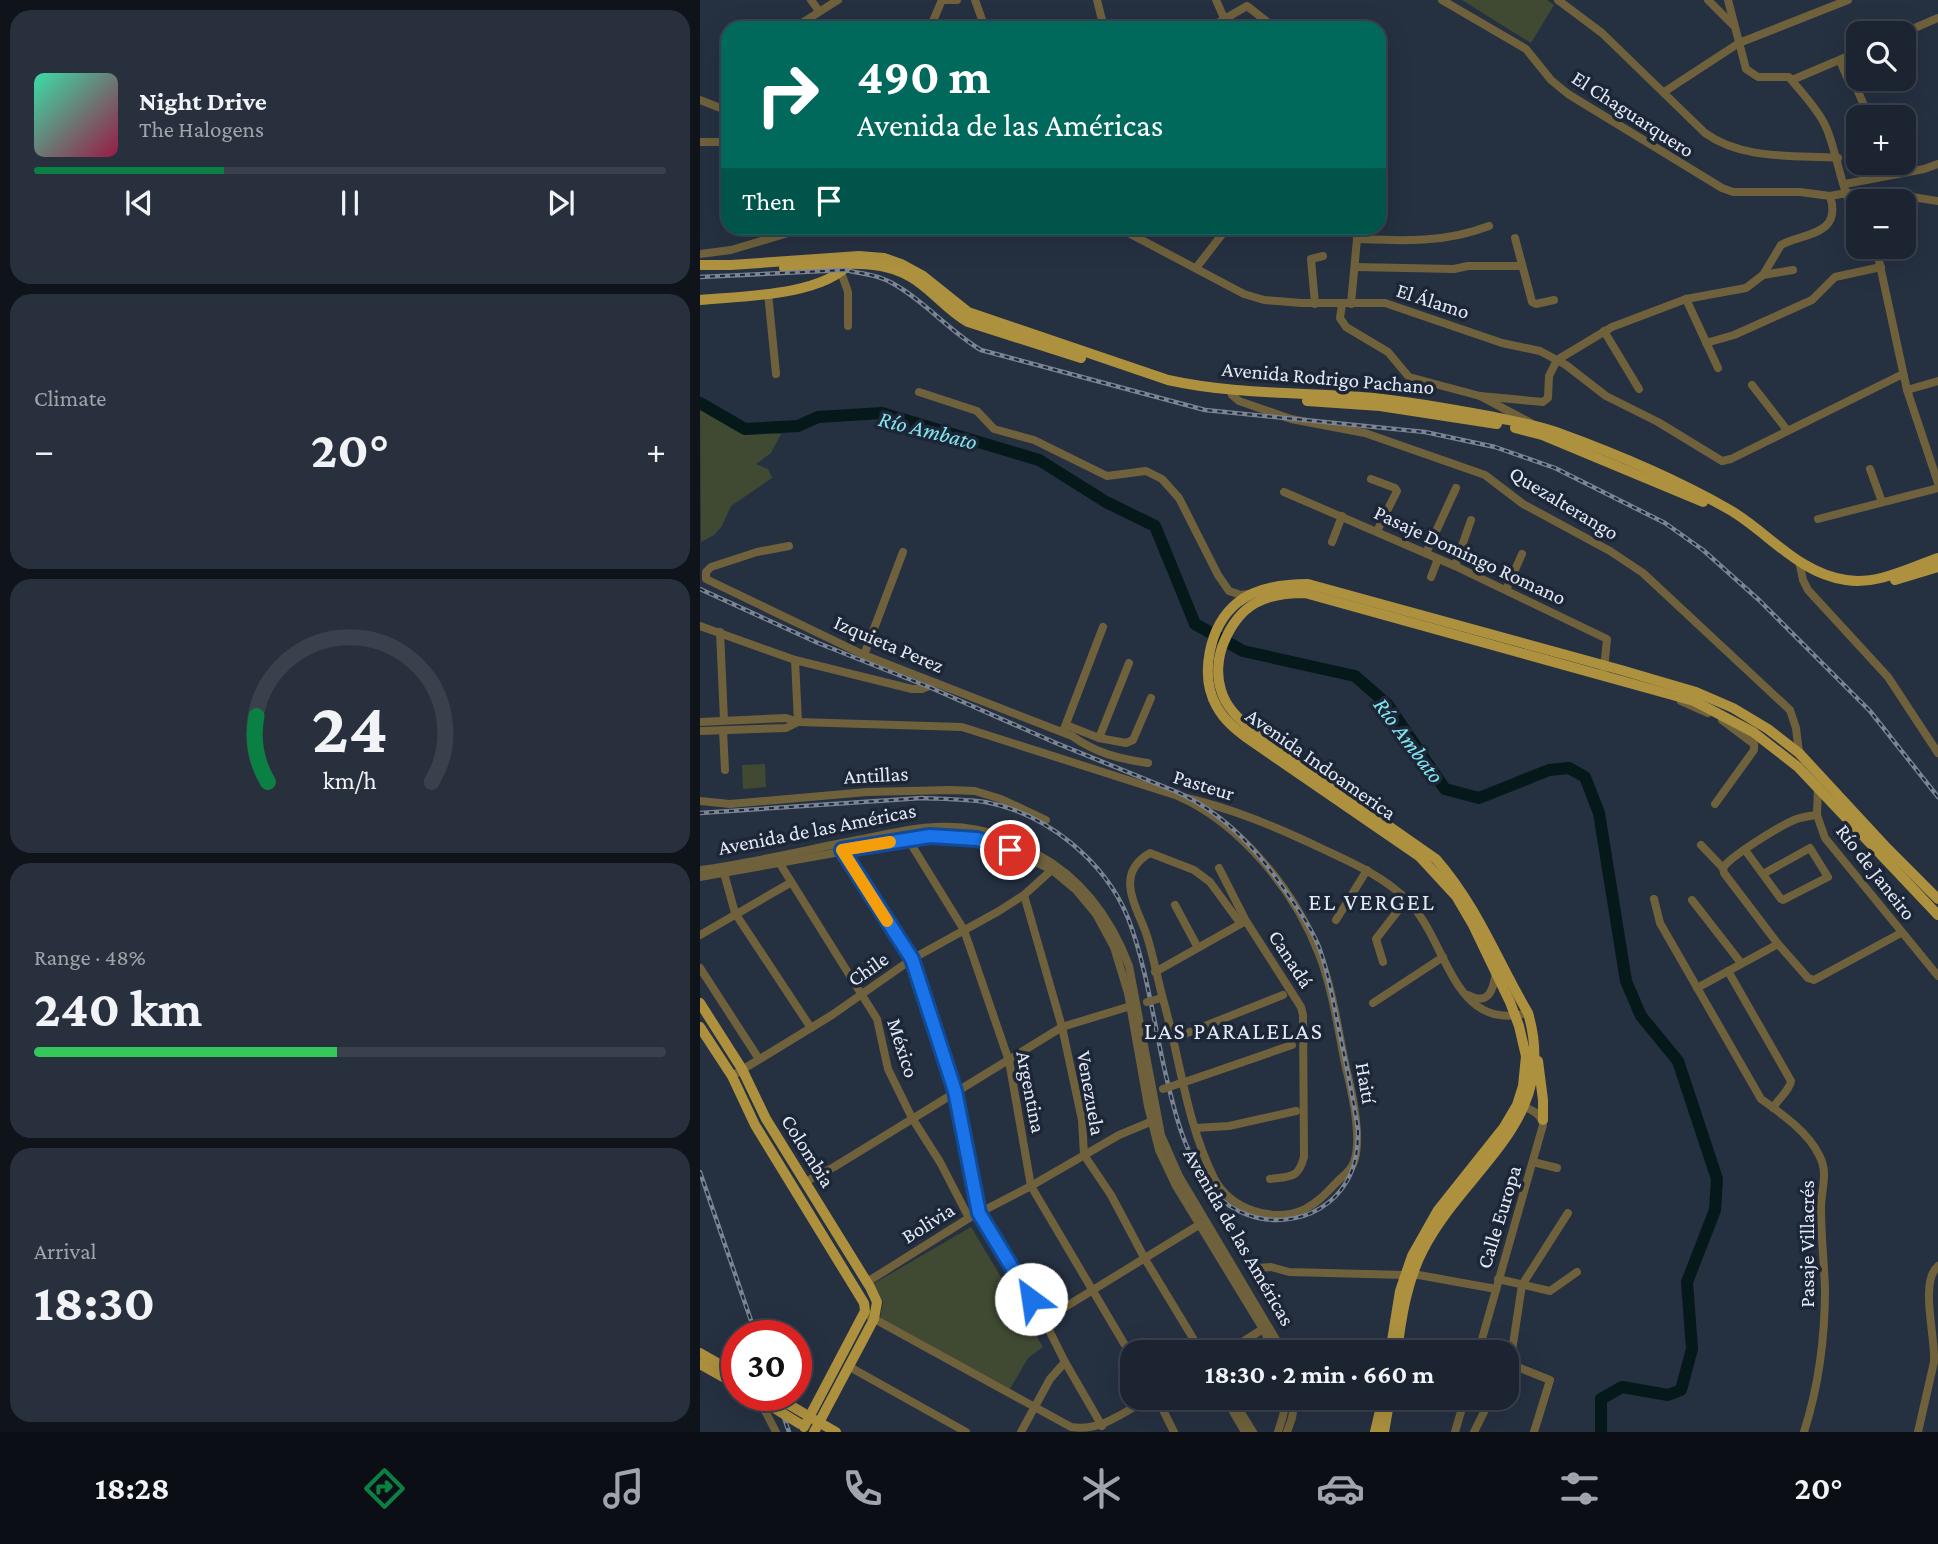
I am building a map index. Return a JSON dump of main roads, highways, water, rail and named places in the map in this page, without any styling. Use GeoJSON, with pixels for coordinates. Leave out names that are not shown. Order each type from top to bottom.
{"type":"FeatureCollection","features":[{"type":"Feature","properties":{"kind":"main road","name":"Avenida Rodrigo Pachano"},"geometry":{"type":"LineString","coordinates":[[700,270],[846,264],[871,256],[901,264],[923,276],[968,312],[1168,380],[1197,387],[1373,398],[1436,406],[1537,426],[1690,488],[1735,513],[1799,566],[1833,578],[1866,581],[1881,579],[1938,558]]}},
{"type":"Feature","properties":{"kind":"main road"},"geometry":{"type":"LineString","coordinates":[[701,303],[813,286],[846,264]]}},
{"type":"Feature","properties":{"kind":"main road","name":"Avenida Rodrigo Pachano"},"geometry":{"type":"LineString","coordinates":[[700,265],[878,265],[902,272],[917,281],[953,314],[968,322],[1183,390],[1380,405],[1518,428],[1542,435],[1700,500],[1799,566],[1835,584],[1871,587],[1938,567]]}},
{"type":"Feature","properties":{"kind":"main road","name":"Avenida Indoamerica"},"geometry":{"type":"LineString","coordinates":[[1392,1340],[1396,1307],[1409,1274],[1441,1220],[1510,1133],[1532,1082],[1535,1055],[1528,1013],[1471,904],[1436,859],[1250,735],[1230,725],[1216,706],[1209,686],[1210,648],[1223,618],[1255,593],[1277,586],[1308,584],[1604,670],[1643,686],[1694,701],[1753,732],[1821,783],[1938,899]]}},
{"type":"Feature","properties":{"kind":"main road","name":"Avenida Indoamerica"},"geometry":{"type":"LineString","coordinates":[[1240,606],[1275,595],[1305,593],[1696,692],[1733,708],[1768,729],[1799,754],[1859,834],[1938,915]]}},
{"type":"Feature","properties":{"kind":"main road","name":"Avenida Indoamerica"},"geometry":{"type":"LineString","coordinates":[[1250,735],[1420,857],[1456,897],[1473,925],[1517,1016],[1526,1056],[1521,1106]]}},
{"type":"Feature","properties":{"kind":"main road","name":"Colombia"},"geometry":{"type":"LineString","coordinates":[[700,1003],[742,1069],[766,1119],[877,1302],[874,1319],[810,1427]]}},
{"type":"Feature","properties":{"kind":"main road","name":"Colombia"},"geometry":{"type":"LineString","coordinates":[[700,1027],[732,1076],[755,1125],[863,1299],[864,1313],[807,1415]]}},
{"type":"Feature","properties":{"kind":"main road"},"geometry":{"type":"LineString","coordinates":[[1535,1055],[1540,1068],[1543,1120]]}},
{"type":"Feature","properties":{"kind":"main road","name":"Avenida Indoamerica"},"geometry":{"type":"LineString","coordinates":[[1398,1340],[1409,1274]]}},
{"type":"Feature","properties":{"kind":"main road"},"geometry":{"type":"LineString","coordinates":[[700,1353],[721,1365]]}},
{"type":"Feature","properties":{"kind":"main road"},"geometry":{"type":"LineString","coordinates":[[700,1364],[721,1376]]}},
{"type":"Feature","properties":{"kind":"main road"},"geometry":{"type":"LineString","coordinates":[[1375,1432],[1380,1410]]}},
{"type":"Feature","properties":{"kind":"main road"},"geometry":{"type":"LineString","coordinates":[[1384,1432],[1388,1410]]}},
{"type":"Feature","properties":{"kind":"main road"},"geometry":{"type":"LineString","coordinates":[[784,1411],[810,1427],[836,1432]]}},
{"type":"Feature","properties":{"kind":"main road"},"geometry":{"type":"LineString","coordinates":[[797,1411],[807,1415],[810,1427]]}},
{"type":"Feature","properties":{"kind":"waterway","name":"Río Ambato"},"geometry":{"type":"LineString","coordinates":[[700,403],[745,429],[798,426],[818,417],[882,413],[1039,460],[1106,502],[1155,526],[1195,624],[1243,651],[1355,676],[1387,704],[1445,789],[1479,798],[1549,770],[1569,768],[1585,777],[1599,813],[1626,981],[1641,1016],[1678,1061],[1717,1179],[1715,1210],[1687,1282],[1692,1349],[1681,1390],[1668,1395],[1622,1387],[1601,1399],[1601,1432]]}},
{"type":"Feature","properties":{"kind":"railway"},"geometry":{"type":"LineString","coordinates":[[700,277],[844,270],[869,275],[887,280],[904,290],[981,350],[1205,410],[1425,432],[1495,447],[1555,468],[1665,523],[1703,550],[1759,600],[1870,711],[1938,797]]}},
{"type":"Feature","properties":{"kind":"railway"},"geometry":{"type":"LineString","coordinates":[[700,589],[818,643],[1177,792],[1211,811],[1226,823],[1266,864],[1297,908],[1319,947],[1332,995],[1358,1130],[1356,1157],[1347,1181],[1335,1197],[1320,1208],[1303,1216],[1284,1220],[1247,1215],[1230,1206],[1215,1193],[1188,1150],[1177,1117],[1144,973],[1128,918],[1118,897],[1089,859],[1071,843],[1030,817],[985,802],[922,798],[700,813]]}},
{"type":"Feature","properties":{"kind":"railway"},"geometry":{"type":"LineString","coordinates":[[700,1172],[751,1320]]}},
{"type":"Feature","properties":{"kind":"railway"},"geometry":{"type":"LineString","coordinates":[[782,1411],[789,1432]]}},
{"type":"Feature","properties":{"kind":"district","name":"EL VERGEL"},"geometry":{"type":"Point","coordinates":[1372,902]}},
{"type":"Feature","properties":{"kind":"district","name":"LAS PARALELAS"},"geometry":{"type":"Point","coordinates":[1234,1031]}}]}
